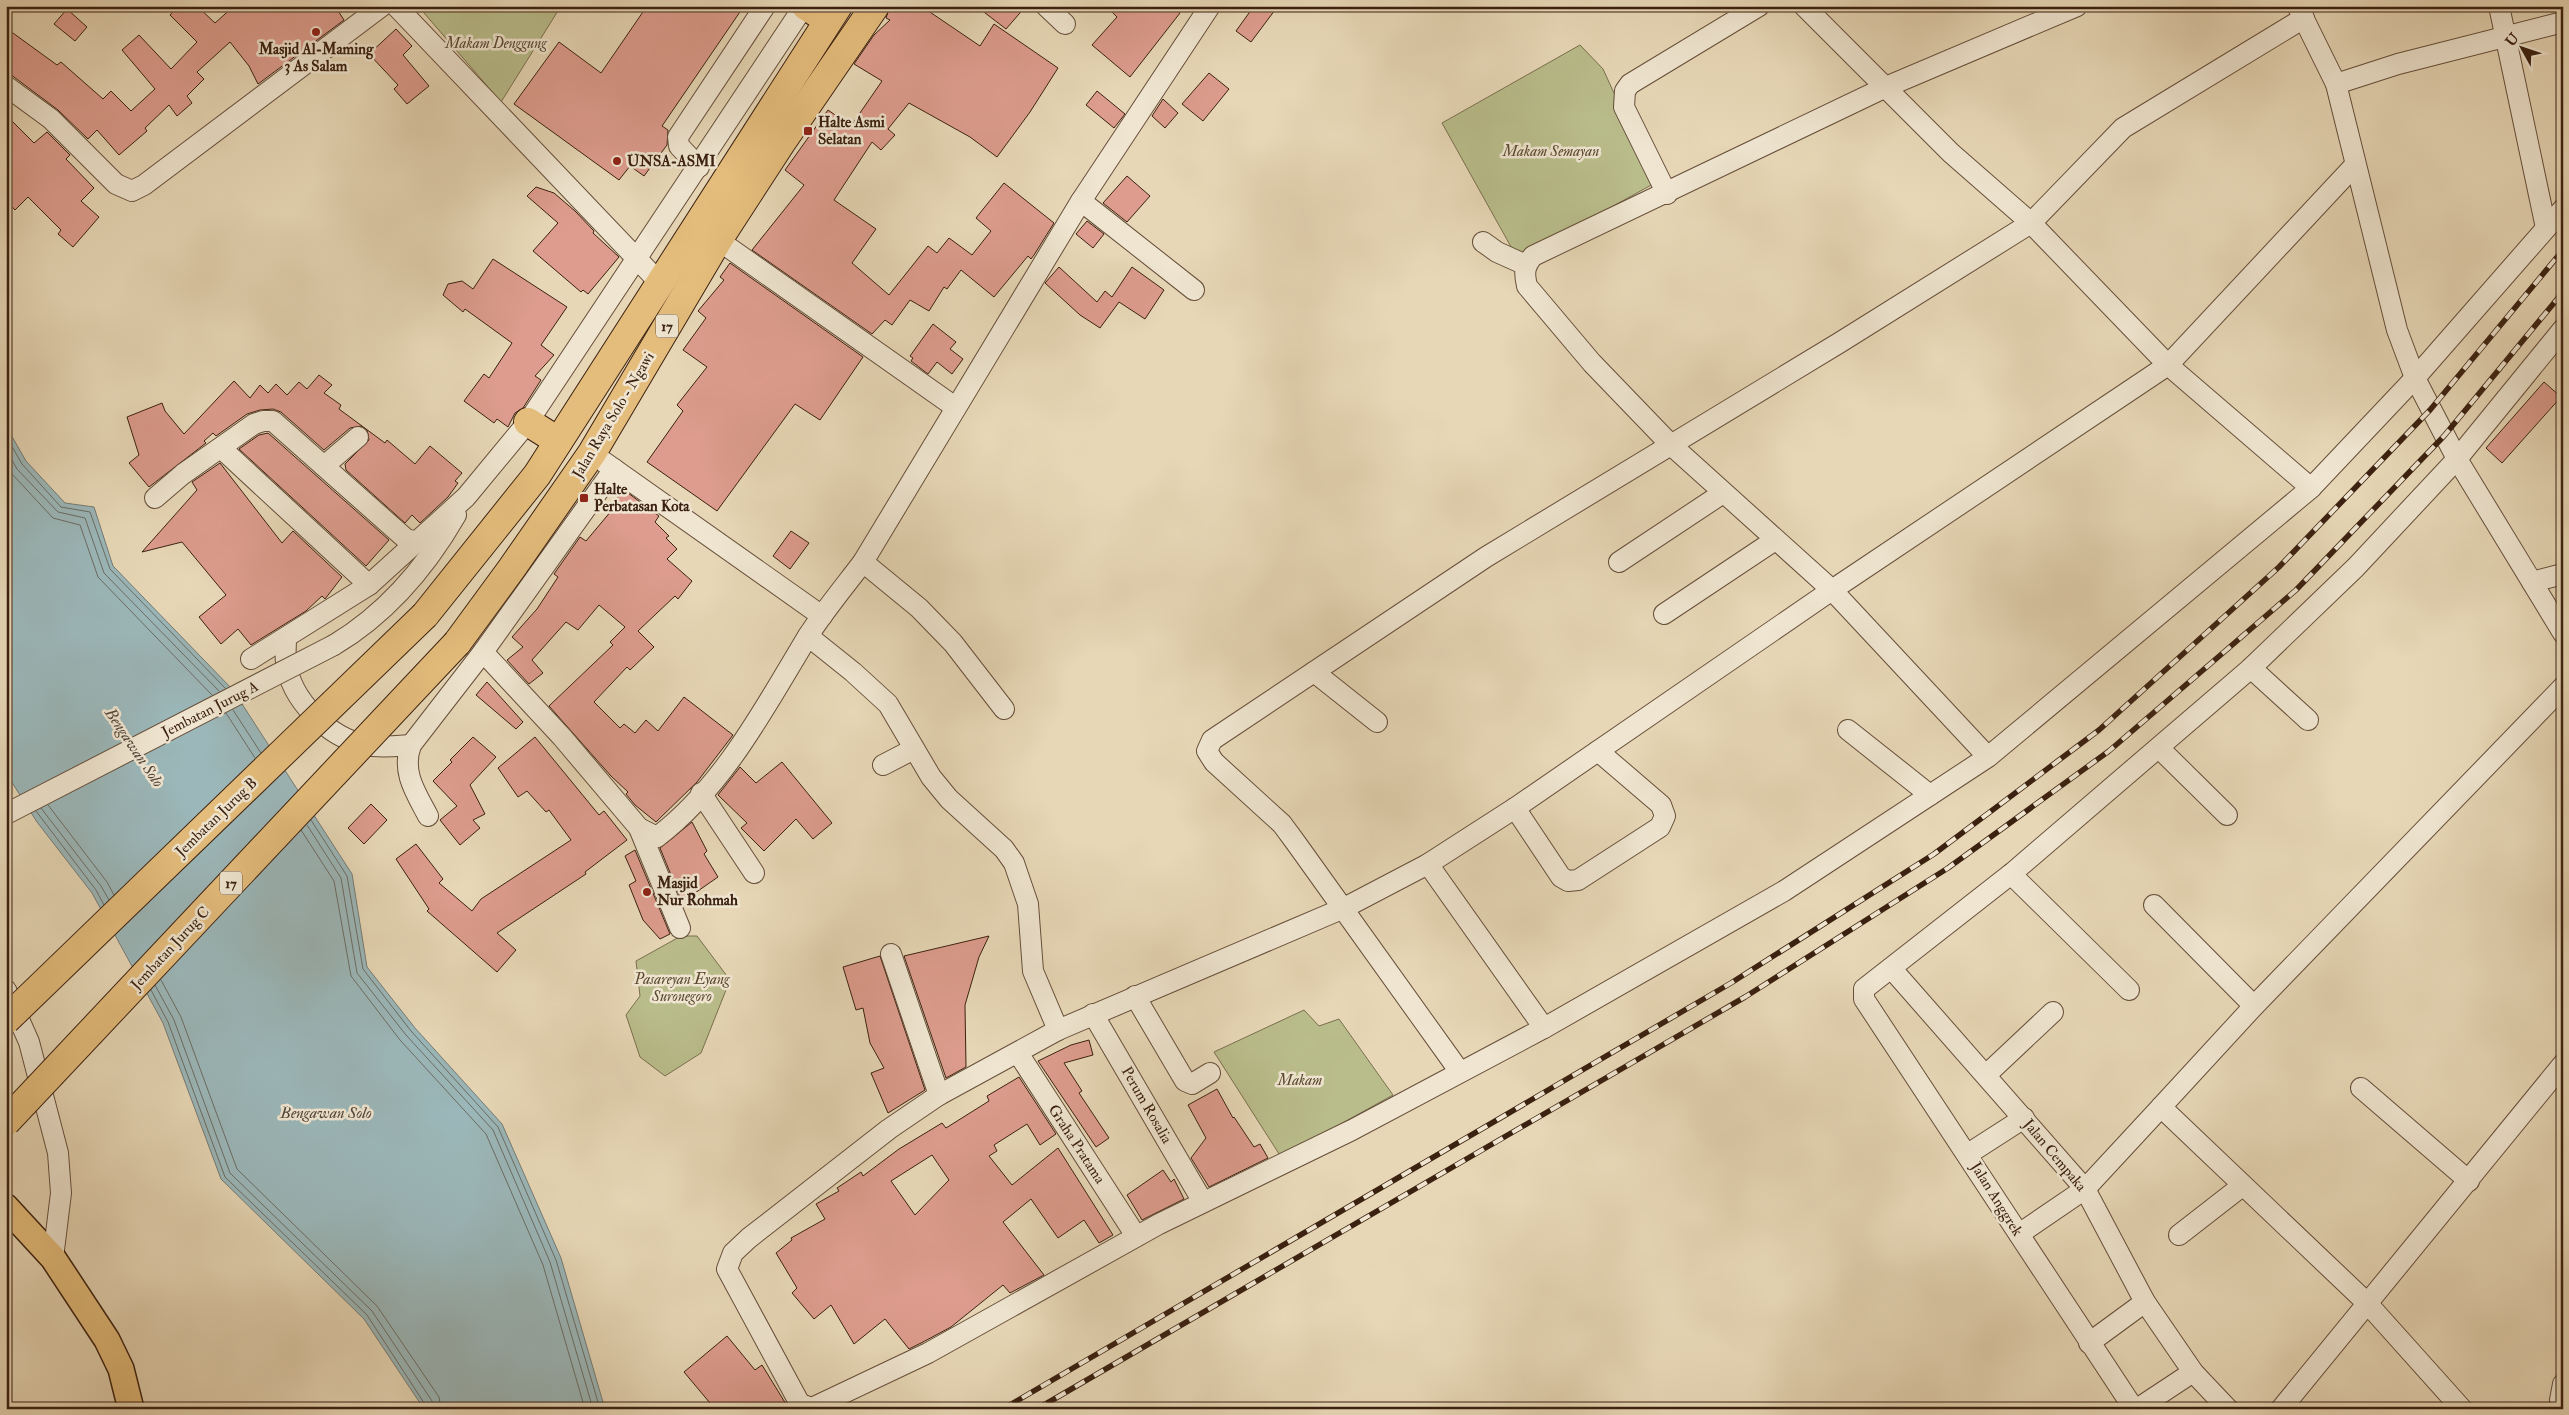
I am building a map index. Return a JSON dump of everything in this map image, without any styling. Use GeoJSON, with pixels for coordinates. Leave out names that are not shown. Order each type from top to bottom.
{"type":"FeatureCollection","features":[{"type":"Feature","properties":{"kind":"highway"},"geometry":{"type":"LineString","coordinates":[[805,6],[833,13]]}},
{"type":"Feature","properties":{"kind":"highway","name":"Jalan Raya Solo - Ngawi"},"geometry":{"type":"LineString","coordinates":[[456,643],[512,568],[592,453],[718,240],[781,143],[875,6]]}},
{"type":"Feature","properties":{"kind":"highway","name":"Jalan Raya Solo - Ngawi"},"geometry":{"type":"LineString","coordinates":[[425,614],[509,512],[558,441],[833,13]]}},
{"type":"Feature","properties":{"kind":"highway"},"geometry":{"type":"LineString","coordinates":[[528,422],[558,441]]}},
{"type":"Feature","properties":{"kind":"highway","name":"Jembatan Jurug B"},"geometry":{"type":"LineString","coordinates":[[6,1020],[425,614]]}},
{"type":"Feature","properties":{"kind":"highway","name":"Jembatan Jurug C"},"geometry":{"type":"LineString","coordinates":[[6,1122],[456,643]]}},
{"type":"Feature","properties":{"kind":"main road"},"geometry":{"type":"LineString","coordinates":[[6,1207],[53,1258],[107,1340],[121,1369],[131,1409]]}},
{"type":"Feature","properties":{"kind":"street"},"geometry":{"type":"LineString","coordinates":[[6,86],[51,119],[116,184],[132,191],[152,179],[382,6]]}},
{"type":"Feature","properties":{"kind":"street"},"geometry":{"type":"LineString","coordinates":[[396,6],[660,283]]}},
{"type":"Feature","properties":{"kind":"street"},"geometry":{"type":"LineString","coordinates":[[699,167],[679,146],[678,137],[765,6]]}},
{"type":"Feature","properties":{"kind":"street"},"geometry":{"type":"LineString","coordinates":[[251,659],[286,639],[369,585],[466,497],[528,422],[636,257],[699,167],[805,6]]}},
{"type":"Feature","properties":{"kind":"street"},"geometry":{"type":"LineString","coordinates":[[1046,6],[1066,24]]}},
{"type":"Feature","properties":{"kind":"street"},"geometry":{"type":"LineString","coordinates":[[639,828],[657,837],[672,825],[702,793],[734,754],[774,695],[808,636],[862,562],[1081,201],[1210,6]]}},
{"type":"Feature","properties":{"kind":"street"},"geometry":{"type":"LineString","coordinates":[[1667,194],[1624,107],[1625,91],[1630,84],[1759,6]]}},
{"type":"Feature","properties":{"kind":"street"},"geometry":{"type":"LineString","coordinates":[[1804,6],[1951,153],[2031,223],[2168,365],[2311,488]]}},
{"type":"Feature","properties":{"kind":"street"},"geometry":{"type":"LineString","coordinates":[[1988,756],[1832,590],[1670,444],[1592,363],[1527,286],[1524,274],[1526,265],[1534,256],[1667,194],[1886,87],[2077,6]]}},
{"type":"Feature","properties":{"kind":"street"},"geometry":{"type":"LineString","coordinates":[[2499,6],[2546,228]]}},
{"type":"Feature","properties":{"kind":"street"},"geometry":{"type":"LineString","coordinates":[[1460,1072],[1282,824],[1218,766],[1207,751],[1212,740],[1486,557],[1839,343],[2031,223],[2123,128],[2301,12],[2336,84],[2397,330],[2415,378],[2457,459],[2563,633]]}},
{"type":"Feature","properties":{"kind":"street"},"geometry":{"type":"LineString","coordinates":[[2336,84],[2398,64],[2563,22]]}},
{"type":"Feature","properties":{"kind":"street"},"geometry":{"type":"LineString","coordinates":[[2355,165],[2168,365],[1832,590],[1515,808],[1428,864],[1344,908],[1058,1030],[939,1095],[889,1129],[749,1238],[733,1253],[728,1261],[727,1269],[800,1404],[812,1408],[928,1353],[1008,1310],[1136,1236],[1352,1130],[1544,1028],[1784,891],[1988,756],[2311,488],[2415,378],[2563,209]]}},
{"type":"Feature","properties":{"kind":"street"},"geometry":{"type":"LineString","coordinates":[[1081,201],[1194,290]]}},
{"type":"Feature","properties":{"kind":"street"},"geometry":{"type":"LineString","coordinates":[[718,240],[955,408]]}},
{"type":"Feature","properties":{"kind":"street"},"geometry":{"type":"LineString","coordinates":[[1483,242],[1497,252],[1526,265]]}},
{"type":"Feature","properties":{"kind":"street"},"geometry":{"type":"LineString","coordinates":[[1891,968],[2010,874],[2251,668],[2356,567],[2457,459],[2563,329]]}},
{"type":"Feature","properties":{"kind":"street"},"geometry":{"type":"LineString","coordinates":[[156,498],[183,474],[254,424],[263,421],[273,421],[406,539],[417,542]]}},
{"type":"Feature","properties":{"kind":"street"},"geometry":{"type":"LineString","coordinates":[[324,466],[358,437]]}},
{"type":"Feature","properties":{"kind":"street"},"geometry":{"type":"LineString","coordinates":[[221,448],[369,585]]}},
{"type":"Feature","properties":{"kind":"street"},"geometry":{"type":"LineString","coordinates":[[592,453],[822,616]]}},
{"type":"Feature","properties":{"kind":"street"},"geometry":{"type":"LineString","coordinates":[[428,816],[408,776],[406,764],[411,746],[483,652],[614,469]]}},
{"type":"Feature","properties":{"kind":"street"},"geometry":{"type":"LineString","coordinates":[[1619,562],[1723,493]]}},
{"type":"Feature","properties":{"kind":"street","name":"Jembatan Jurug A"},"geometry":{"type":"LineString","coordinates":[[6,814],[356,632],[398,593],[437,548],[466,497]]}},
{"type":"Feature","properties":{"kind":"street"},"geometry":{"type":"LineString","coordinates":[[1664,614],[1775,540]]}},
{"type":"Feature","properties":{"kind":"street"},"geometry":{"type":"LineString","coordinates":[[862,562],[919,608],[953,642],[1004,709]]}},
{"type":"Feature","properties":{"kind":"street"},"geometry":{"type":"LineString","coordinates":[[2532,582],[2563,574]]}},
{"type":"Feature","properties":{"kind":"street"},"geometry":{"type":"LineString","coordinates":[[808,636],[853,672],[888,704],[931,777],[949,799],[1004,849],[1014,863],[1026,893],[1033,971],[1058,1030]]}},
{"type":"Feature","properties":{"kind":"street"},"geometry":{"type":"LineString","coordinates":[[286,639],[286,663],[295,686],[307,706],[324,725],[342,736],[364,744],[389,747],[411,746]]}},
{"type":"Feature","properties":{"kind":"street"},"geometry":{"type":"LineString","coordinates":[[483,652],[562,737],[639,828],[680,928]]}},
{"type":"Feature","properties":{"kind":"street"},"geometry":{"type":"LineString","coordinates":[[2251,668],[2308,720]]}},
{"type":"Feature","properties":{"kind":"street"},"geometry":{"type":"LineString","coordinates":[[1314,672],[1377,722]]}},
{"type":"Feature","properties":{"kind":"street"},"geometry":{"type":"LineString","coordinates":[[2018,1234],[2085,1189],[2254,1006],[2563,687]]}},
{"type":"Feature","properties":{"kind":"street"},"geometry":{"type":"LineString","coordinates":[[1848,730],[1930,795]]}},
{"type":"Feature","properties":{"kind":"street"},"geometry":{"type":"LineString","coordinates":[[2159,748],[2227,815]]}},
{"type":"Feature","properties":{"kind":"street"},"geometry":{"type":"LineString","coordinates":[[883,766],[914,749]]}},
{"type":"Feature","properties":{"kind":"street"},"geometry":{"type":"LineString","coordinates":[[1515,808],[1560,877],[1568,881],[1578,880],[1660,827],[1665,816],[1661,805],[1598,750]]}},
{"type":"Feature","properties":{"kind":"street"},"geometry":{"type":"LineString","coordinates":[[702,793],[754,873]]}},
{"type":"Feature","properties":{"kind":"street"},"geometry":{"type":"LineString","coordinates":[[1428,864],[1544,1028]]}},
{"type":"Feature","properties":{"kind":"street"},"geometry":{"type":"LineString","coordinates":[[2010,874],[2129,990]]}},
{"type":"Feature","properties":{"kind":"street"},"geometry":{"type":"LineString","coordinates":[[2154,905],[2254,1006]]}},
{"type":"Feature","properties":{"kind":"street"},"geometry":{"type":"LineString","coordinates":[[891,954],[939,1095]]}},
{"type":"Feature","properties":{"kind":"street","name":"Jalan Anggrek"},"geometry":{"type":"LineString","coordinates":[[1891,968],[1864,989],[1864,999],[1968,1154],[2089,1343],[2135,1409]]}},
{"type":"Feature","properties":{"kind":"street","name":"Jalan Cempaka"},"geometry":{"type":"LineString","coordinates":[[1891,968],[2085,1189],[2146,1302],[2193,1372],[2228,1409]]}},
{"type":"Feature","properties":{"kind":"street"},"geometry":{"type":"LineString","coordinates":[[6,990],[29,1042],[58,1153],[61,1193],[53,1258]]}},
{"type":"Feature","properties":{"kind":"street"},"geometry":{"type":"LineString","coordinates":[[1135,996],[1185,1081],[1192,1084],[1210,1073]]}},
{"type":"Feature","properties":{"kind":"street"},"geometry":{"type":"LineString","coordinates":[[1986,1075],[2053,1012]]}},
{"type":"Feature","properties":{"kind":"street","name":"Perum Rosalia"},"geometry":{"type":"LineString","coordinates":[[1093,1014],[1200,1197]]}},
{"type":"Feature","properties":{"kind":"street","name":"Graha Pratama"},"geometry":{"type":"LineString","coordinates":[[1018,1053],[1136,1236]]}},
{"type":"Feature","properties":{"kind":"street"},"geometry":{"type":"LineString","coordinates":[[2281,1409],[2563,1064]]}},
{"type":"Feature","properties":{"kind":"street"},"geometry":{"type":"LineString","coordinates":[[2361,1088],[2469,1181]]}},
{"type":"Feature","properties":{"kind":"street"},"geometry":{"type":"LineString","coordinates":[[2161,1107],[2367,1304],[2462,1409]]}},
{"type":"Feature","properties":{"kind":"street"},"geometry":{"type":"LineString","coordinates":[[1968,1154],[2024,1118]]}},
{"type":"Feature","properties":{"kind":"street"},"geometry":{"type":"LineString","coordinates":[[2179,1235],[2242,1186]]}},
{"type":"Feature","properties":{"kind":"street"},"geometry":{"type":"LineString","coordinates":[[2089,1343],[2146,1302]]}},
{"type":"Feature","properties":{"kind":"street"},"geometry":{"type":"LineString","coordinates":[[2135,1409],[2193,1372]]}},
{"type":"Feature","properties":{"kind":"green space","name":"Makam Denggung"},"geometry":{"type":"Polygon","coordinates":[[[418,6],[561,6],[501,102],[418,6]]]}},
{"type":"Feature","properties":{"kind":"green space","name":"Makam Semayan"},"geometry":{"type":"Polygon","coordinates":[[[1580,45],[1603,69],[1655,183],[1522,256],[1515,254],[1442,123],[1580,45]]]}},
{"type":"Feature","properties":{"kind":"green space","name":"Pasareyan Eyang Suronegoro"},"geometry":{"type":"Polygon","coordinates":[[[681,936],[697,936],[730,980],[701,1053],[665,1076],[640,1057],[626,1015],[640,996],[636,961],[681,936]]]}},
{"type":"Feature","properties":{"kind":"green space","name":"Makam"},"geometry":{"type":"Polygon","coordinates":[[[1304,1010],[1319,1026],[1339,1019],[1393,1095],[1281,1157],[1214,1052],[1304,1010]]]}},
{"type":"Feature","properties":{"kind":"water","name":"Bengawan Solo"},"geometry":{"type":"Polygon","coordinates":[[[6,426],[26,461],[65,503],[94,507],[113,566],[233,690],[352,874],[367,967],[415,1028],[502,1124],[561,1258],[605,1409],[424,1409],[364,1319],[221,1179],[163,1023],[92,893],[37,822],[6,773],[6,426]]]}},
{"type":"Feature","properties":{"kind":"building"},"geometry":{"type":"Polygon","coordinates":[[[178,6],[197,6],[215,23],[234,6],[335,6],[344,20],[258,84],[249,66],[230,42],[197,72],[204,79],[187,96],[192,103],[177,116],[169,105],[145,128],[147,131],[119,155],[97,130],[88,139],[58,110],[6,71],[6,28],[57,65],[61,62],[103,99],[111,91],[131,111],[155,89],[122,50],[139,35],[171,69],[197,42],[170,15],[178,6]]]}},
{"type":"Feature","properties":{"kind":"building"},"geometry":{"type":"Polygon","coordinates":[[[647,6],[744,6],[662,126],[668,130],[667,145],[644,176],[630,166],[619,180],[514,104],[559,42],[601,73],[647,6]]]}},
{"type":"Feature","properties":{"kind":"building"},"geometry":{"type":"Polygon","coordinates":[[[890,6],[921,6],[980,46],[994,24],[1058,68],[1030,112],[997,157],[970,137],[909,103],[888,129],[895,135],[881,150],[872,142],[834,200],[876,229],[852,263],[889,295],[928,246],[937,253],[949,238],[972,255],[991,231],[976,218],[1004,183],[1054,223],[1031,259],[1028,256],[994,297],[961,270],[947,289],[944,287],[929,311],[910,300],[892,325],[885,320],[872,334],[752,250],[804,185],[785,170],[828,110],[851,126],[882,81],[854,64],[874,35],[890,20],[886,18],[890,6]]]}},
{"type":"Feature","properties":{"kind":"building"},"geometry":{"type":"Polygon","coordinates":[[[976,6],[1026,6],[1006,29],[976,6]]]}},
{"type":"Feature","properties":{"kind":"building"},"geometry":{"type":"Polygon","coordinates":[[[1106,6],[1172,6],[1180,13],[1130,77],[1092,45],[1117,17],[1106,6]]]}},
{"type":"Feature","properties":{"kind":"building"},"geometry":{"type":"Polygon","coordinates":[[[1254,6],[1278,6],[1251,42],[1236,31],[1254,6]]]}},
{"type":"Feature","properties":{"kind":"building"},"geometry":{"type":"Polygon","coordinates":[[[67,9],[87,27],[75,41],[54,24],[67,9]]]}},
{"type":"Feature","properties":{"kind":"building"},"geometry":{"type":"Polygon","coordinates":[[[396,29],[412,46],[403,55],[429,86],[407,104],[394,89],[398,85],[369,54],[396,29]]]}},
{"type":"Feature","properties":{"kind":"building"},"geometry":{"type":"Polygon","coordinates":[[[1209,73],[1229,89],[1203,121],[1182,104],[1209,73]]]}},
{"type":"Feature","properties":{"kind":"building"},"geometry":{"type":"Polygon","coordinates":[[[1097,91],[1125,114],[1114,128],[1086,105],[1097,91]]]}},
{"type":"Feature","properties":{"kind":"building"},"geometry":{"type":"Polygon","coordinates":[[[1163,99],[1178,113],[1165,128],[1152,116],[1163,99]]]}},
{"type":"Feature","properties":{"kind":"building"},"geometry":{"type":"Polygon","coordinates":[[[6,115],[34,143],[47,132],[70,155],[66,159],[94,188],[81,201],[99,217],[73,247],[58,234],[61,230],[28,197],[15,210],[6,200],[6,115]]]}},
{"type":"Feature","properties":{"kind":"building"},"geometry":{"type":"Polygon","coordinates":[[[1127,176],[1150,196],[1127,222],[1103,203],[1127,176]]]}},
{"type":"Feature","properties":{"kind":"building"},"geometry":{"type":"Polygon","coordinates":[[[536,187],[554,193],[575,211],[594,231],[593,233],[619,257],[588,294],[583,290],[581,292],[533,251],[558,223],[527,196],[536,187]]]}},
{"type":"Feature","properties":{"kind":"building"},"geometry":{"type":"Polygon","coordinates":[[[1087,221],[1104,234],[1093,248],[1076,234],[1087,221]]]}},
{"type":"Feature","properties":{"kind":"building"},"geometry":{"type":"Polygon","coordinates":[[[493,259],[567,307],[541,345],[554,355],[535,376],[541,380],[523,408],[515,413],[508,427],[497,419],[494,423],[464,401],[484,374],[489,378],[512,343],[465,309],[463,312],[443,295],[448,284],[462,281],[473,289],[493,259]]]}},
{"type":"Feature","properties":{"kind":"building"},"geometry":{"type":"Polygon","coordinates":[[[730,263],[863,357],[820,420],[795,404],[717,511],[647,462],[683,411],[677,405],[707,367],[683,350],[706,318],[698,311],[724,280],[720,277],[730,263]]]}},
{"type":"Feature","properties":{"kind":"building"},"geometry":{"type":"Polygon","coordinates":[[[1059,267],[1097,302],[1105,291],[1112,297],[1132,267],[1164,290],[1145,319],[1119,302],[1100,328],[1080,315],[1045,283],[1059,267]]]}},
{"type":"Feature","properties":{"kind":"building"},"geometry":{"type":"Polygon","coordinates":[[[933,324],[956,342],[950,349],[963,359],[952,374],[937,362],[928,374],[911,361],[913,358],[910,356],[933,324]]]}},
{"type":"Feature","properties":{"kind":"building"},"geometry":{"type":"Polygon","coordinates":[[[319,375],[332,385],[324,393],[341,405],[339,409],[385,443],[387,440],[415,464],[430,446],[462,473],[455,481],[458,483],[448,497],[420,523],[412,515],[405,523],[346,470],[345,464],[369,440],[367,430],[361,426],[350,428],[324,450],[281,412],[273,409],[260,410],[247,414],[216,436],[213,433],[204,441],[206,443],[149,487],[129,463],[139,455],[127,417],[162,403],[165,411],[184,434],[234,381],[250,398],[260,385],[268,393],[276,384],[287,395],[299,382],[307,389],[319,375]]]}},
{"type":"Feature","properties":{"kind":"building"},"geometry":{"type":"Polygon","coordinates":[[[2544,382],[2561,397],[2502,463],[2486,448],[2544,382]]]}},
{"type":"Feature","properties":{"kind":"building"},"geometry":{"type":"Polygon","coordinates":[[[268,433],[389,540],[366,566],[239,449],[259,435],[268,433]]]}},
{"type":"Feature","properties":{"kind":"building"},"geometry":{"type":"Polygon","coordinates":[[[220,463],[282,543],[293,531],[342,577],[325,599],[322,596],[306,611],[251,645],[238,629],[221,644],[199,617],[226,595],[182,542],[142,552],[197,490],[192,482],[220,463]]]}},
{"type":"Feature","properties":{"kind":"building"},"geometry":{"type":"Polygon","coordinates":[[[624,490],[659,516],[655,522],[669,536],[666,538],[677,549],[667,559],[692,581],[678,599],[675,596],[638,631],[654,647],[630,670],[627,667],[594,702],[620,728],[624,724],[635,733],[646,720],[658,731],[684,697],[733,735],[697,782],[656,822],[635,805],[626,794],[628,792],[611,776],[549,706],[613,645],[610,642],[625,627],[599,605],[578,630],[566,622],[532,660],[543,673],[529,684],[507,660],[523,647],[512,637],[537,609],[558,577],[554,574],[580,537],[586,541],[612,510],[609,507],[624,490]]]}},
{"type":"Feature","properties":{"kind":"building"},"geometry":{"type":"Polygon","coordinates":[[[791,531],[809,543],[790,569],[773,556],[791,531]]]}},
{"type":"Feature","properties":{"kind":"building"},"geometry":{"type":"Polygon","coordinates":[[[487,682],[523,722],[516,729],[476,695],[487,682]]]}},
{"type":"Feature","properties":{"kind":"building"},"geometry":{"type":"Polygon","coordinates":[[[473,737],[496,757],[470,785],[485,814],[473,820],[480,828],[460,845],[440,820],[457,806],[433,781],[452,762],[450,760],[473,737]]]}},
{"type":"Feature","properties":{"kind":"building"},"geometry":{"type":"Polygon","coordinates":[[[535,737],[599,815],[604,811],[627,840],[585,872],[586,874],[497,933],[516,950],[497,972],[427,911],[429,909],[396,859],[416,844],[443,879],[439,883],[472,911],[481,899],[571,840],[549,810],[546,812],[527,791],[518,797],[498,768],[535,737]]]}},
{"type":"Feature","properties":{"kind":"building"},"geometry":{"type":"Polygon","coordinates":[[[782,762],[832,823],[813,839],[796,819],[764,851],[741,828],[747,823],[718,795],[740,767],[756,783],[782,762]]]}},
{"type":"Feature","properties":{"kind":"building"},"geometry":{"type":"Polygon","coordinates":[[[371,804],[387,820],[364,844],[348,828],[371,804]]]}},
{"type":"Feature","properties":{"kind":"building"},"geometry":{"type":"Polygon","coordinates":[[[692,822],[707,851],[704,854],[718,877],[682,902],[660,848],[692,822]]]}},
{"type":"Feature","properties":{"kind":"building"},"geometry":{"type":"Polygon","coordinates":[[[635,850],[670,934],[660,939],[643,920],[629,885],[636,881],[625,856],[635,850]]]}},
{"type":"Feature","properties":{"kind":"building"},"geometry":{"type":"Polygon","coordinates":[[[989,936],[979,957],[965,1005],[966,1067],[946,1078],[904,956],[989,936]]]}},
{"type":"Feature","properties":{"kind":"building"},"geometry":{"type":"Polygon","coordinates":[[[880,956],[925,1090],[888,1113],[871,1073],[884,1068],[870,1043],[863,1008],[856,1010],[843,967],[880,956]]]}},
{"type":"Feature","properties":{"kind":"building"},"geometry":{"type":"Polygon","coordinates":[[[1089,1040],[1093,1055],[1064,1063],[1082,1091],[1079,1093],[1109,1138],[1096,1147],[1038,1061],[1071,1045],[1089,1040]]]}},
{"type":"Feature","properties":{"kind":"building"},"geometry":{"type":"Polygon","coordinates":[[[1019,1077],[1056,1134],[1040,1145],[1027,1124],[994,1145],[997,1151],[989,1156],[1012,1185],[1058,1148],[1113,1235],[1099,1243],[1084,1220],[1058,1238],[1031,1199],[1003,1222],[1044,1275],[1010,1293],[1003,1285],[951,1327],[909,1349],[885,1319],[854,1344],[831,1305],[814,1319],[792,1293],[797,1288],[776,1253],[792,1240],[791,1238],[825,1219],[816,1204],[839,1191],[837,1188],[861,1172],[863,1176],[899,1149],[942,1123],[946,1128],[989,1101],[987,1096],[1019,1077]],[[932,1155],[891,1181],[915,1215],[949,1180],[932,1155]]]}},
{"type":"Feature","properties":{"kind":"building"},"geometry":{"type":"Polygon","coordinates":[[[1217,1089],[1233,1118],[1254,1147],[1260,1144],[1268,1158],[1209,1187],[1191,1158],[1206,1138],[1188,1105],[1217,1089]]]}},
{"type":"Feature","properties":{"kind":"building"},"geometry":{"type":"Polygon","coordinates":[[[1163,1170],[1171,1182],[1174,1179],[1184,1199],[1142,1220],[1127,1195],[1163,1170]]]}},
{"type":"Feature","properties":{"kind":"building"},"geometry":{"type":"Polygon","coordinates":[[[727,1336],[755,1370],[762,1365],[789,1409],[715,1409],[684,1372],[727,1336]]]}},
{"type":"Feature","properties":{"kind":"railway"},"geometry":{"type":"LineString","coordinates":[[1003,1409],[1731,983],[1934,854],[2099,730],[2279,567],[2430,410],[2563,250]]}},
{"type":"Feature","properties":{"kind":"railway"},"geometry":{"type":"LineString","coordinates":[[1037,1409],[1745,997],[1948,868],[2109,751],[2296,590],[2444,436],[2563,292]]}},
{"type":"Feature","properties":{"kind":"place","name":"Masjid Al-Maming 3 As Salam"},"geometry":{"type":"Point","coordinates":[316,32]}},
{"type":"Feature","properties":{"kind":"place","name":"Halte Asmi Selatan"},"geometry":{"type":"Point","coordinates":[808,131]}},
{"type":"Feature","properties":{"kind":"place","name":"UNSA-ASMI"},"geometry":{"type":"Point","coordinates":[617,161]}},
{"type":"Feature","properties":{"kind":"place","name":"Halte Perbatasan Kota"},"geometry":{"type":"Point","coordinates":[584,498]}},
{"type":"Feature","properties":{"kind":"place","name":"Masjid Nur Rohmah"},"geometry":{"type":"Point","coordinates":[647,892]}}]}
